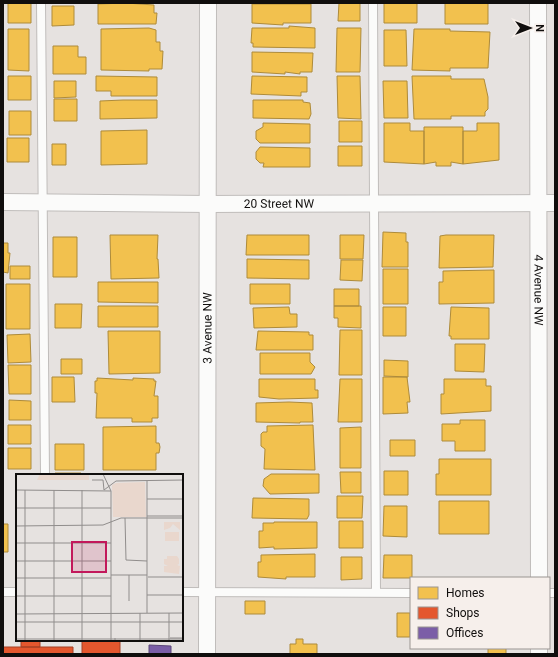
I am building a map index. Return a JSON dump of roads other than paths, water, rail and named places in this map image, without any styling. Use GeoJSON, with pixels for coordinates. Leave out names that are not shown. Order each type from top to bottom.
{"type":"FeatureCollection","features":[{"type":"Feature","properties":{"kind":"street","name":"3 Avenue NW"},"geometry":{"type":"LineString","coordinates":[[207,654],[209,204],[208,3]]}},
{"type":"Feature","properties":{"kind":"street","name":"4 Avenue NW"},"geometry":{"type":"LineString","coordinates":[[538,3],[539,577]]}},
{"type":"Feature","properties":{"kind":"street","name":"20 Street NW"},"geometry":{"type":"LineString","coordinates":[[3,202],[209,204],[555,202]]}},
{"type":"Feature","properties":{"kind":"lane"},"geometry":{"type":"LineString","coordinates":[[41,3],[45,474]]}},
{"type":"Feature","properties":{"kind":"lane"},"geometry":{"type":"LineString","coordinates":[[373,3],[376,593]]}},
{"type":"Feature","properties":{"kind":"lane"},"geometry":{"type":"LineString","coordinates":[[3,592],[16,592]]}},
{"type":"Feature","properties":{"kind":"lane"},"geometry":{"type":"LineString","coordinates":[[183,592],[410,593]]}}]}
